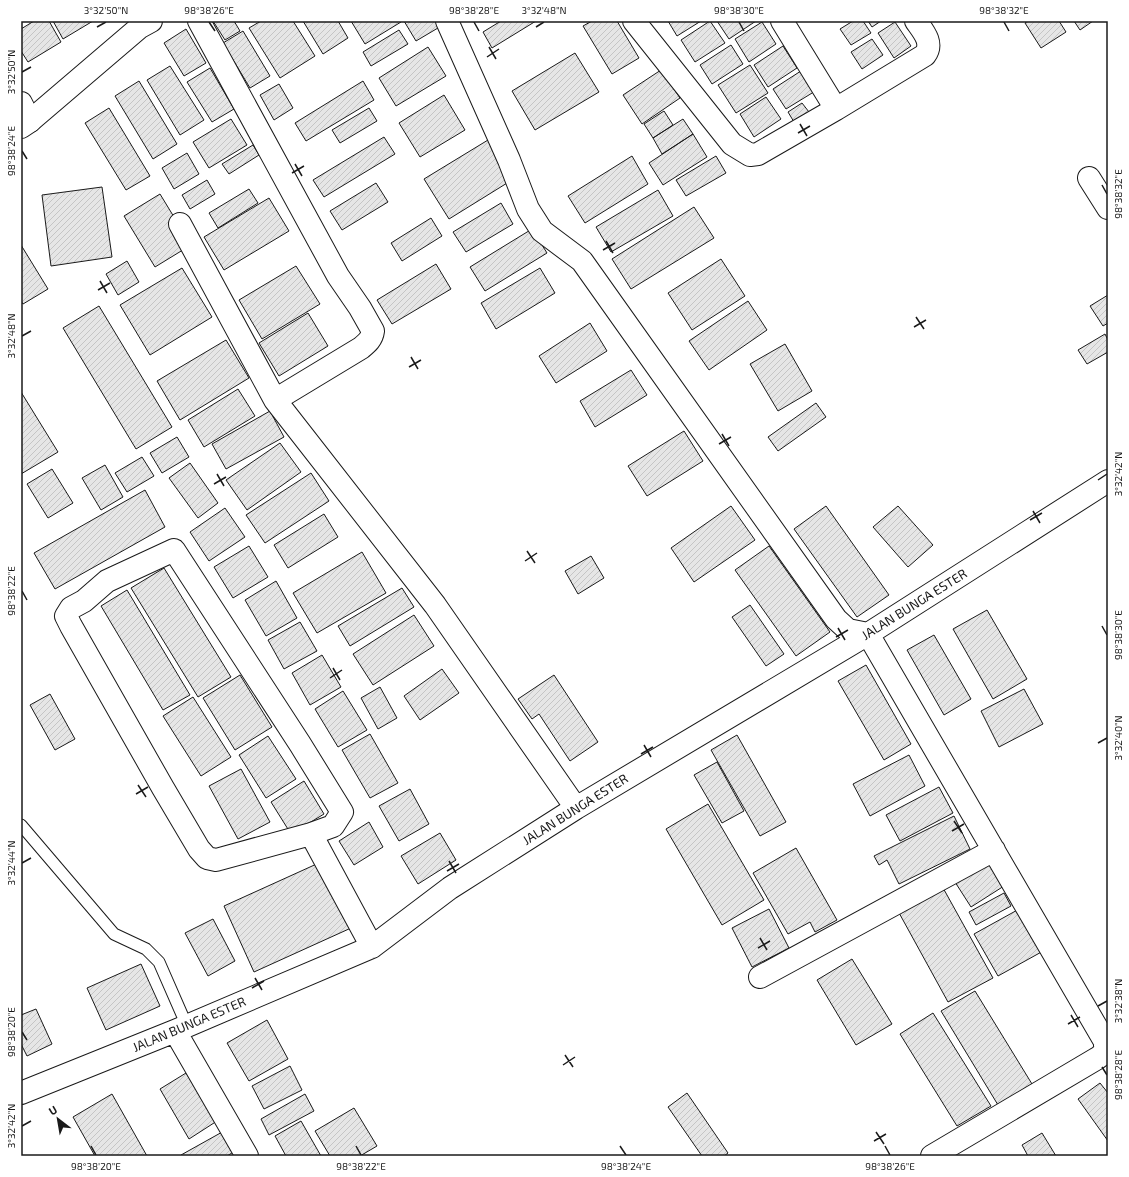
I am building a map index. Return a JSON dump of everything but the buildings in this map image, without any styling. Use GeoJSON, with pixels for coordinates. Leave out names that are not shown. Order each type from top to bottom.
{"type":"FeatureCollection","features":[{"type":"Feature","properties":{"kind":"street"},"geometry":{"type":"LineString","coordinates":[[24,117],[140,26],[151,21]]}},
{"type":"Feature","properties":{"kind":"street"},"geometry":{"type":"LineString","coordinates":[[199,21],[338,276],[360,308],[373,331],[373,335],[369,342],[361,348],[275,400]]}},
{"type":"Feature","properties":{"kind":"street"},"geometry":{"type":"LineString","coordinates":[[447,21],[509,160],[528,209],[542,231],[582,261],[836,619],[848,630],[868,634],[1104,1040],[1106,1046],[1102,1055],[932,1156]]}},
{"type":"Feature","properties":{"kind":"street"},"geometry":{"type":"LineString","coordinates":[[634,21],[732,144],[750,155],[758,154],[925,55],[928,51],[928,38],[916,21]]}},
{"type":"Feature","properties":{"kind":"street"},"geometry":{"type":"LineString","coordinates":[[782,21],[836,109]]}},
{"type":"Feature","properties":{"kind":"street"},"geometry":{"type":"LineString","coordinates":[[1089,178],[1108,208]]}},
{"type":"Feature","properties":{"kind":"street"},"geometry":{"type":"LineString","coordinates":[[180,224],[275,400],[435,605],[576,808]]}},
{"type":"Feature","properties":{"kind":"street","name":"JALAN BUNGA ESTER"},"geometry":{"type":"LineString","coordinates":[[21,1093],[181,1029],[372,947],[450,888],[576,808],[868,634],[1108,481]]}},
{"type":"Feature","properties":{"kind":"street"},"geometry":{"type":"LineString","coordinates":[[174,550],[300,744],[342,812],[333,826],[311,834],[216,860],[207,858],[199,850],[71,626],[66,616],[71,608],[84,600],[107,581],[174,550]]}},
{"type":"Feature","properties":{"kind":"street"},"geometry":{"type":"LineString","coordinates":[[311,834],[372,947]]}},
{"type":"Feature","properties":{"kind":"street"},"geometry":{"type":"LineString","coordinates":[[760,976],[994,850]]}},
{"type":"Feature","properties":{"kind":"street"},"geometry":{"type":"LineString","coordinates":[[181,1029],[247,1156]]}},
{"type":"Feature","properties":{"kind":"lane"},"geometry":{"type":"LineString","coordinates":[[21,825],[114,934],[146,949],[159,962],[181,1029]]}}]}
